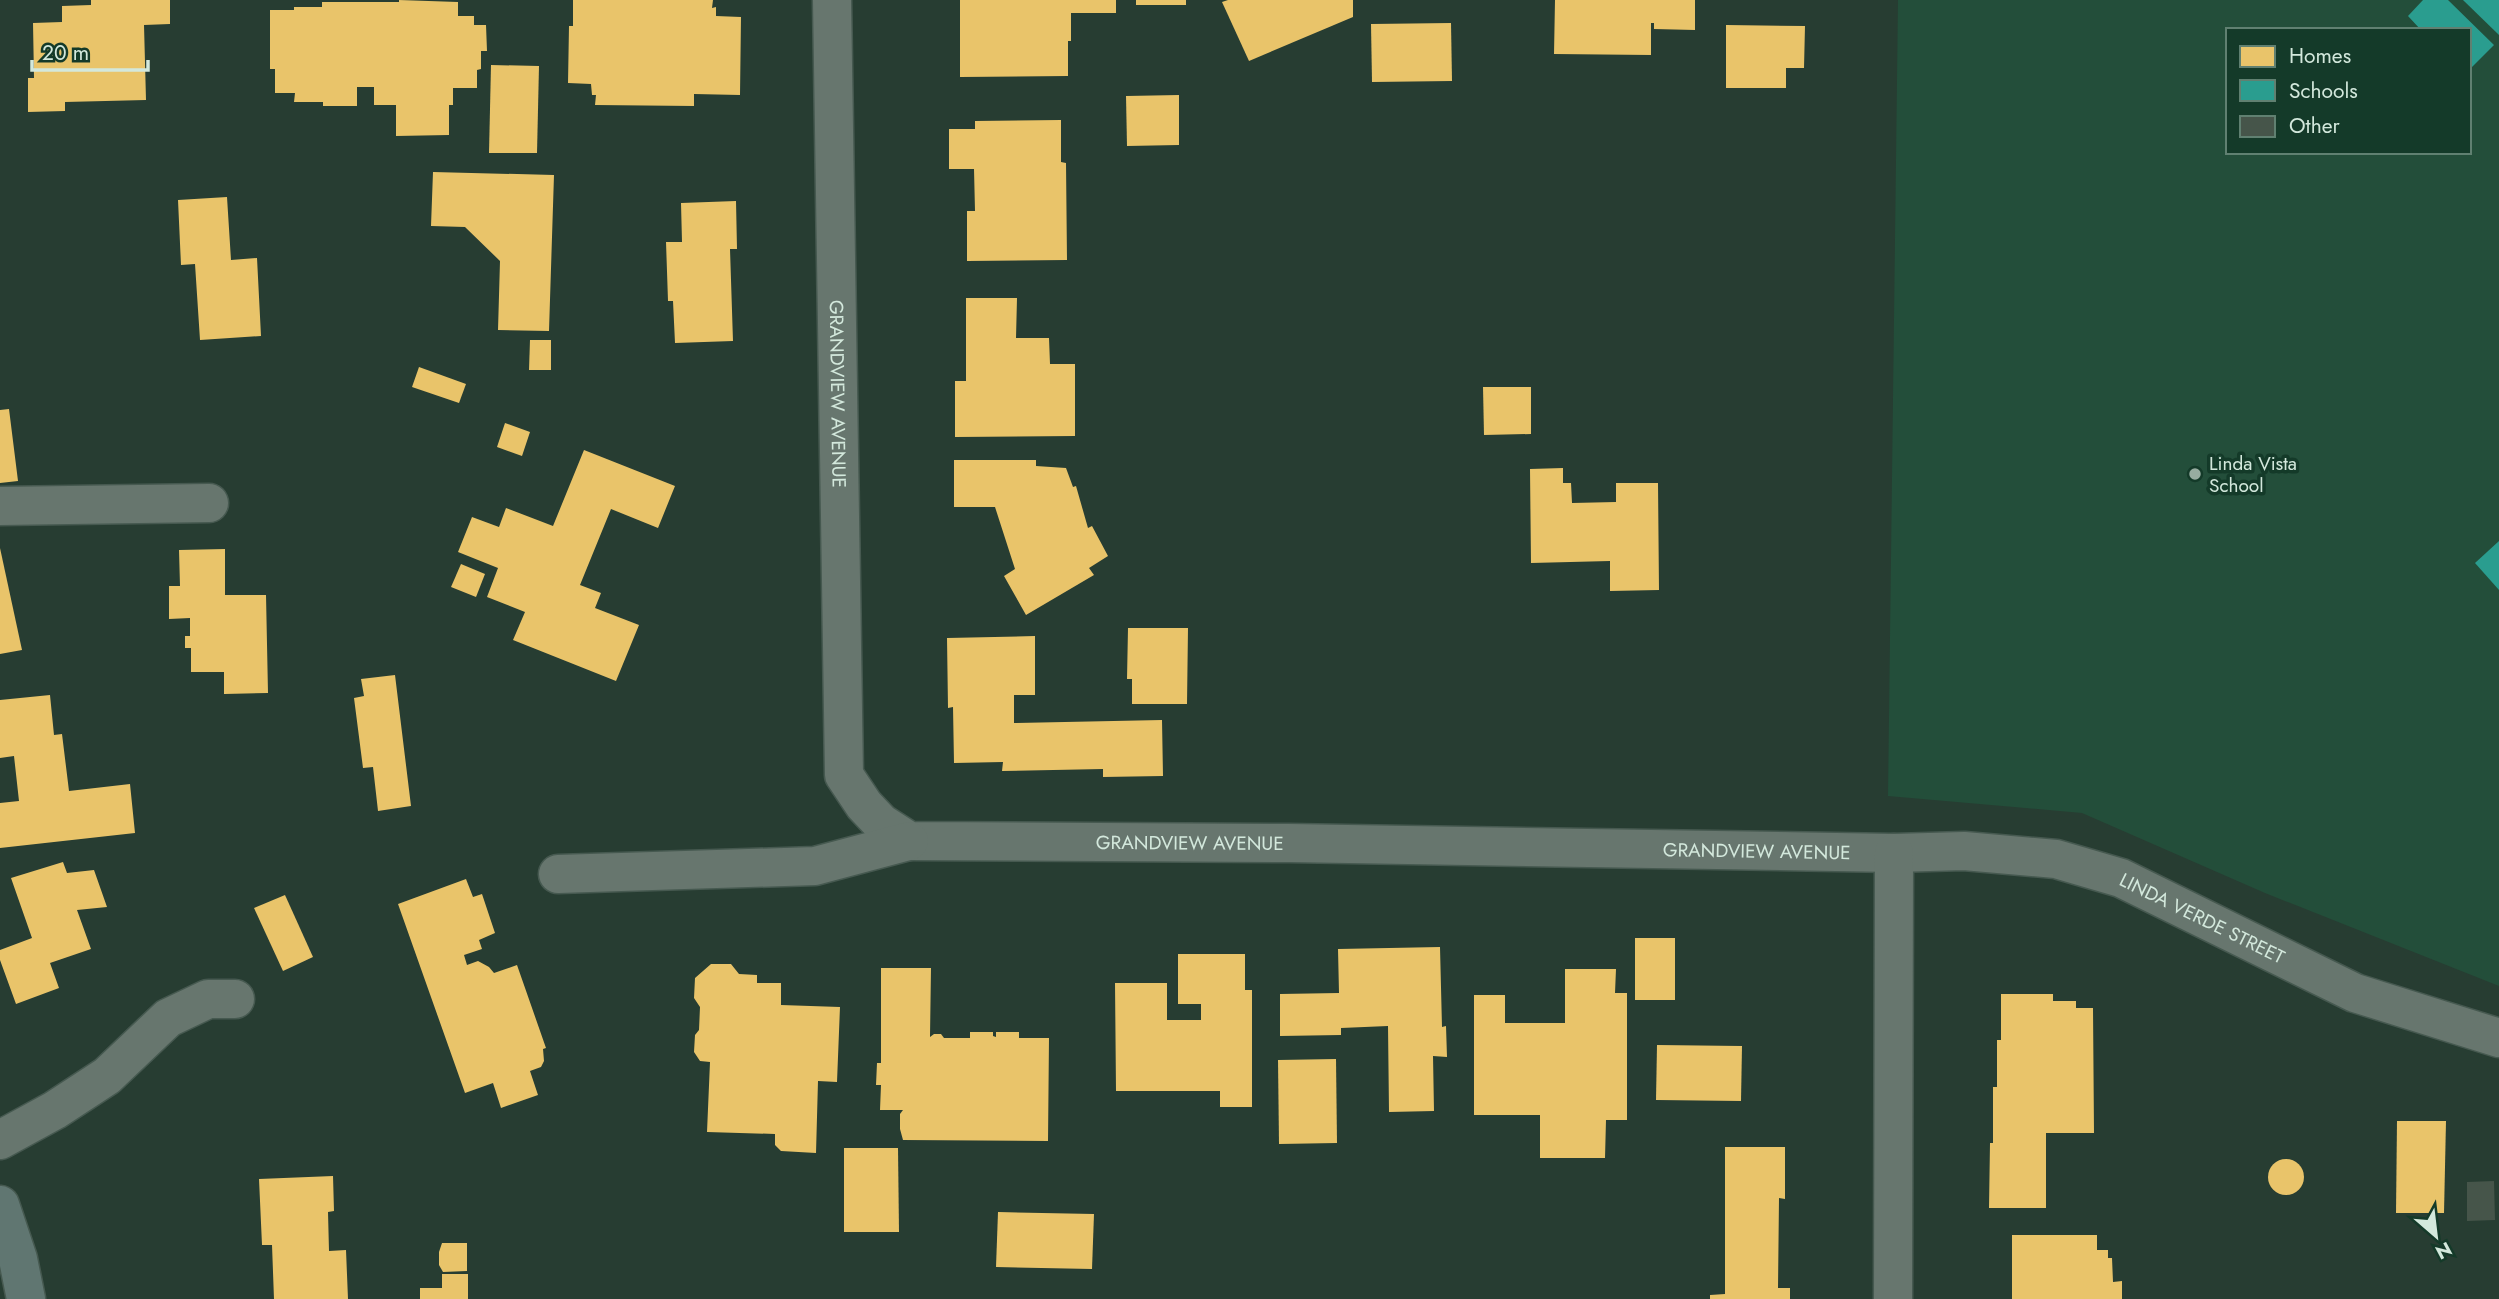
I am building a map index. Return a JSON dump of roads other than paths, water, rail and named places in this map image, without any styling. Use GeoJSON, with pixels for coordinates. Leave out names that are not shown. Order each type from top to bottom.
{"type":"FeatureCollection","features":[{"type":"Feature","properties":{"kind":"main road"},"geometry":{"type":"LineString","coordinates":[[0,1205],[18,1259],[26,1299]]}},
{"type":"Feature","properties":{"kind":"street","name":"GRANDVIEW AVENUE"},"geometry":{"type":"LineString","coordinates":[[832,0],[844,775],[881,823],[909,841],[1276,842],[1894,853]]}},
{"type":"Feature","properties":{"kind":"street"},"geometry":{"type":"LineString","coordinates":[[0,506],[209,503]]}},
{"type":"Feature","properties":{"kind":"street"},"geometry":{"type":"LineString","coordinates":[[558,874],[815,866],[909,841]]}},
{"type":"Feature","properties":{"kind":"street","name":"LINDA VERDE STREET"},"geometry":{"type":"LineString","coordinates":[[1894,853],[1964,851],[2056,859],[2121,878],[2355,993],[2499,1038]]}},
{"type":"Feature","properties":{"kind":"street"},"geometry":{"type":"LineString","coordinates":[[1893,1299],[1894,853]]}},
{"type":"Feature","properties":{"kind":"street"},"geometry":{"type":"LineString","coordinates":[[0,1140],[55,1110],[107,1076],[168,1018],[208,999],[235,999]]}},
{"type":"Feature","properties":{"kind":"place","name":"Linda Vista School"},"geometry":{"type":"Point","coordinates":[2195,474]}}]}
